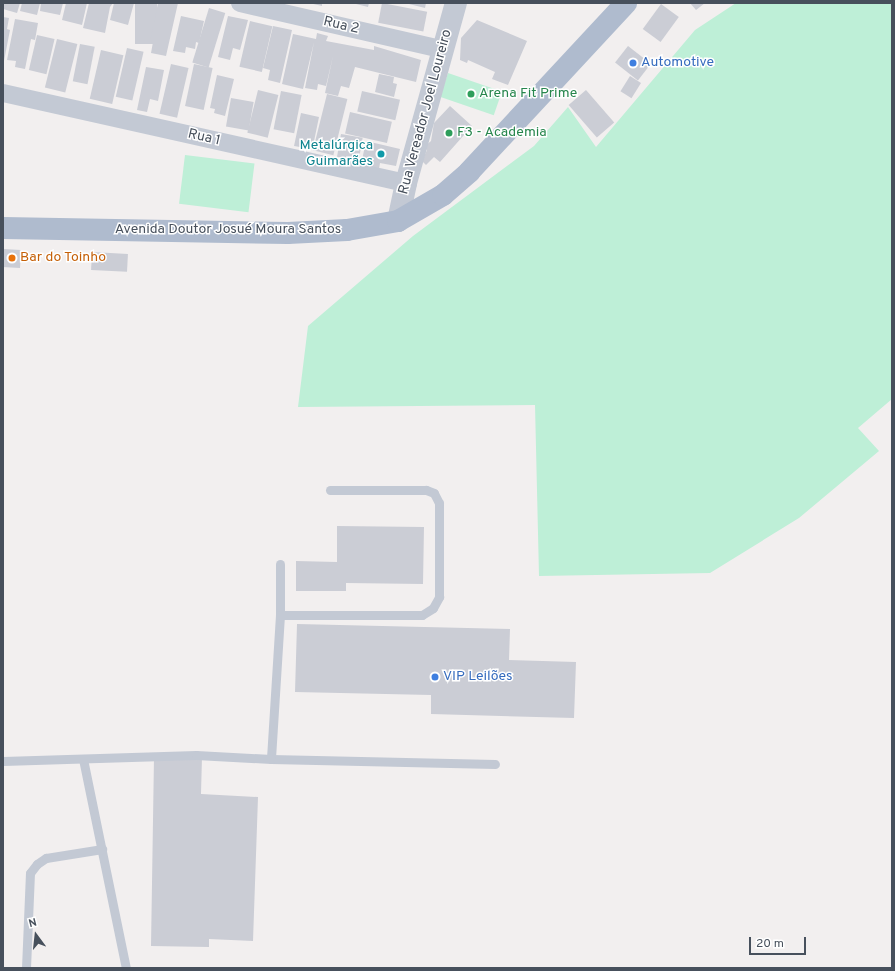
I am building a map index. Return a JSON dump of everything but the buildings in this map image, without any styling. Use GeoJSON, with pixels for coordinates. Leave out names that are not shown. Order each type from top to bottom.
{"type":"FeatureCollection","features":[{"type":"Feature","properties":{"kind":"main road","name":"Avenida Doutor Josué Moura Santos"},"geometry":{"type":"LineString","coordinates":[[3,228],[288,233],[347,230],[398,221],[443,195],[469,172],[626,3]]}},
{"type":"Feature","properties":{"kind":"street","name":"Rua 2"},"geometry":{"type":"LineString","coordinates":[[240,3],[441,49]]}},
{"type":"Feature","properties":{"kind":"street","name":"Rua Vereador Joel Loureiro"},"geometry":{"type":"LineString","coordinates":[[398,221],[406,183],[441,49],[456,3]]}},
{"type":"Feature","properties":{"kind":"street","name":"Rua 1"},"geometry":{"type":"LineString","coordinates":[[3,93],[406,183]]}},
{"type":"Feature","properties":{"kind":"lane"},"geometry":{"type":"LineString","coordinates":[[280,615],[422,614],[433,608],[439,597],[438,503],[434,493],[426,490],[330,490]]}},
{"type":"Feature","properties":{"kind":"lane"},"geometry":{"type":"LineString","coordinates":[[272,760],[280,615],[280,564]]}},
{"type":"Feature","properties":{"kind":"lane"},"geometry":{"type":"LineString","coordinates":[[3,761],[196,755],[272,760],[495,764]]}},
{"type":"Feature","properties":{"kind":"lane"},"geometry":{"type":"LineString","coordinates":[[83,759],[126,968]]}},
{"type":"Feature","properties":{"kind":"lane"},"geometry":{"type":"LineString","coordinates":[[26,968],[30,873],[37,864],[46,858],[102,849]]}},
{"type":"Feature","properties":{"kind":"green space"},"geometry":{"type":"Polygon","coordinates":[[[736,3],[892,3],[892,399],[858,428],[879,451],[799,518],[710,573],[539,576],[535,405],[298,407],[308,326],[413,236],[534,146],[568,107],[596,147],[695,30],[736,3]]]}},
{"type":"Feature","properties":{"kind":"green space","name":"Arena Fit Prime"},"geometry":{"type":"Polygon","coordinates":[[[448,73],[502,92],[494,115],[440,97],[448,73]]]}},
{"type":"Feature","properties":{"kind":"green space"},"geometry":{"type":"Polygon","coordinates":[[[185,155],[254,164],[249,212],[179,204],[185,155]]]}},
{"type":"Feature","properties":{"kind":"place","name":"Automotive"},"geometry":{"type":"Point","coordinates":[633,63]}},
{"type":"Feature","properties":{"kind":"place","name":"Arena Fit Prime"},"geometry":{"type":"Point","coordinates":[471,94]}},
{"type":"Feature","properties":{"kind":"place","name":"F3 - Academia"},"geometry":{"type":"Point","coordinates":[449,133]}},
{"type":"Feature","properties":{"kind":"place","name":"Metalúrgica Guimarães"},"geometry":{"type":"Point","coordinates":[381,154]}},
{"type":"Feature","properties":{"kind":"place","name":"Bar do Toinho"},"geometry":{"type":"Point","coordinates":[12,258]}},
{"type":"Feature","properties":{"kind":"place","name":"VIP Leilões"},"geometry":{"type":"Point","coordinates":[435,677]}}]}
